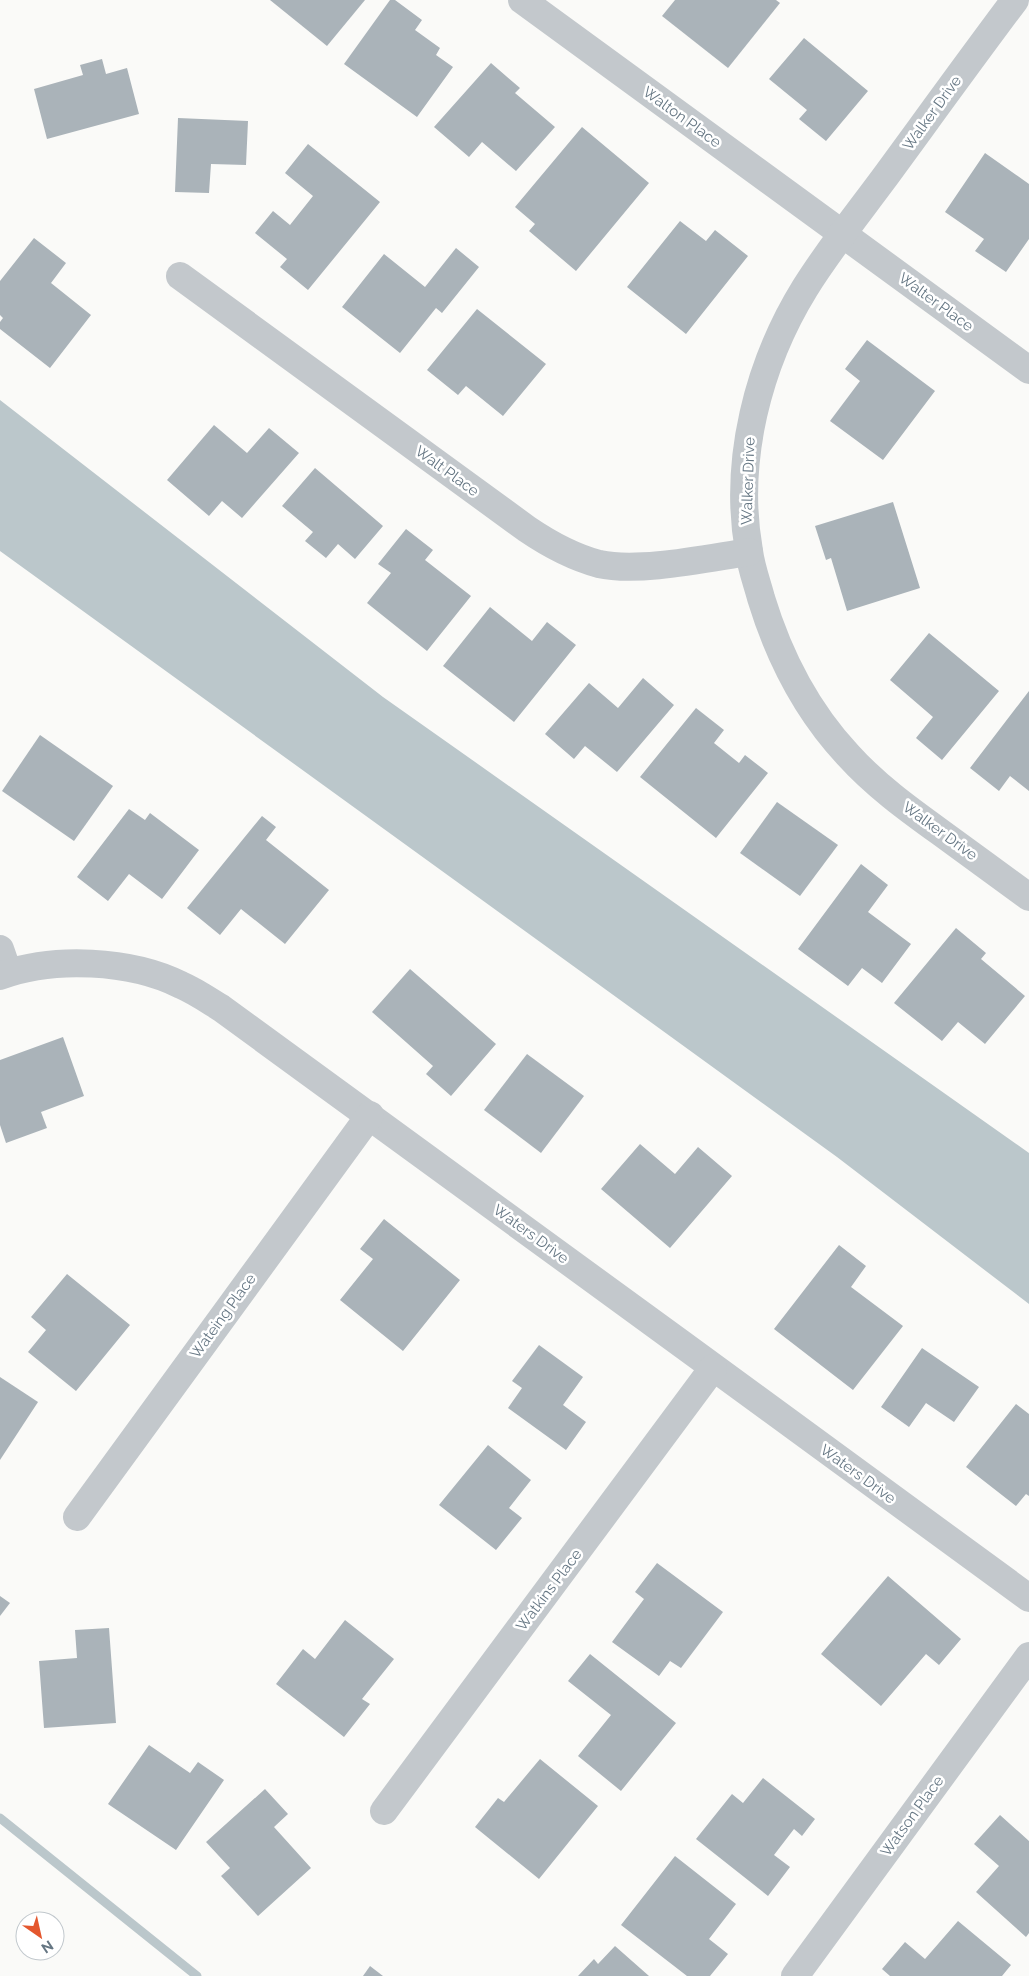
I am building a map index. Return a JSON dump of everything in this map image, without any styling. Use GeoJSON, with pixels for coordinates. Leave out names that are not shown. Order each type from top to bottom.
{"type":"FeatureCollection","features":[{"type":"Feature","properties":{"kind":"street","name":"Walton Place"},"geometry":{"type":"LineString","coordinates":[[522,0],[843,234]]}},
{"type":"Feature","properties":{"kind":"street","name":"Walker Drive"},"geometry":{"type":"LineString","coordinates":[[1015,0],[843,234],[805,288],[786,322],[757,394],[746,461],[744,506],[749,552],[767,616],[786,665],[804,697],[830,734],[848,756],[890,794],[1029,897]]}},
{"type":"Feature","properties":{"kind":"street","name":"Walter Place"},"geometry":{"type":"LineString","coordinates":[[843,234],[1029,370]]}},
{"type":"Feature","properties":{"kind":"street","name":"Walt Place"},"geometry":{"type":"LineString","coordinates":[[180,276],[527,529],[561,550],[600,564],[620,566],[662,564],[749,552]]}},
{"type":"Feature","properties":{"kind":"street","name":"Waters Drive"},"geometry":{"type":"LineString","coordinates":[[3,966],[29,968],[72,964],[117,966],[139,970],[182,985],[221,1008],[1029,1598]]}},
{"type":"Feature","properties":{"kind":"street","name":"Wateing Place"},"geometry":{"type":"LineString","coordinates":[[77,1517],[370,1115]]}},
{"type":"Feature","properties":{"kind":"street","name":"Watkins Place"},"geometry":{"type":"LineString","coordinates":[[384,1811],[713,1368]]}},
{"type":"Feature","properties":{"kind":"street","name":"Watson Place"},"geometry":{"type":"LineString","coordinates":[[795,1976],[1029,1656]]}},
{"type":"Feature","properties":{"kind":"shaded area"},"geometry":{"type":"Polygon","coordinates":[[[0,400],[383,697],[1029,1153],[1029,1304],[837,1157],[0,551],[0,400]]]}},
{"type":"Feature","properties":{"kind":"building"},"geometry":{"type":"Polygon","coordinates":[[[270,0],[365,0],[327,46],[270,0]]]}},
{"type":"Feature","properties":{"kind":"building"},"geometry":{"type":"Polygon","coordinates":[[[390,0],[395,0],[422,20],[415,30],[440,48],[436,55],[453,67],[417,117],[344,64],[390,0]]]}},
{"type":"Feature","properties":{"kind":"building"},"geometry":{"type":"Polygon","coordinates":[[[675,0],[776,0],[780,3],[728,68],[662,16],[675,0]]]}},
{"type":"Feature","properties":{"kind":"building"},"geometry":{"type":"Polygon","coordinates":[[[804,38],[868,91],[826,141],[799,119],[807,110],[769,79],[804,38]]]}},
{"type":"Feature","properties":{"kind":"building"},"geometry":{"type":"Polygon","coordinates":[[[102,59],[106,74],[127,68],[139,114],[47,139],[34,89],[83,75],[80,65],[102,59]]]}},
{"type":"Feature","properties":{"kind":"building"},"geometry":{"type":"Polygon","coordinates":[[[491,63],[520,88],[515,93],[555,127],[516,171],[482,142],[469,157],[434,127],[491,63]]]}},
{"type":"Feature","properties":{"kind":"building"},"geometry":{"type":"Polygon","coordinates":[[[178,118],[248,121],[246,165],[211,164],[209,193],[175,192],[178,118]]]}},
{"type":"Feature","properties":{"kind":"building"},"geometry":{"type":"Polygon","coordinates":[[[582,127],[649,183],[576,271],[529,231],[535,224],[515,207],[582,127]]]}},
{"type":"Feature","properties":{"kind":"building"},"geometry":{"type":"Polygon","coordinates":[[[308,144],[380,202],[308,290],[280,267],[287,259],[255,233],[273,211],[290,225],[313,196],[285,173],[308,144]]]}},
{"type":"Feature","properties":{"kind":"building"},"geometry":{"type":"Polygon","coordinates":[[[985,153],[1029,184],[1029,239],[1006,272],[975,251],[984,239],[945,212],[985,153]]]}},
{"type":"Feature","properties":{"kind":"building"},"geometry":{"type":"Polygon","coordinates":[[[680,221],[706,241],[715,230],[748,256],[686,334],[627,287],[680,221]]]}},
{"type":"Feature","properties":{"kind":"building"},"geometry":{"type":"Polygon","coordinates":[[[34,238],[66,263],[51,283],[91,315],[50,368],[0,329],[0,322],[3,318],[0,315],[0,281],[34,238]]]}},
{"type":"Feature","properties":{"kind":"building"},"geometry":{"type":"Polygon","coordinates":[[[456,248],[479,267],[442,313],[436,308],[400,353],[342,307],[384,254],[425,287],[456,248]]]}},
{"type":"Feature","properties":{"kind":"building"},"geometry":{"type":"Polygon","coordinates":[[[477,309],[546,364],[503,416],[466,386],[458,395],[427,370],[477,309]]]}},
{"type":"Feature","properties":{"kind":"building"},"geometry":{"type":"Polygon","coordinates":[[[867,340],[935,391],[883,460],[830,421],[860,381],[845,369],[867,340]]]}},
{"type":"Feature","properties":{"kind":"building"},"geometry":{"type":"Polygon","coordinates":[[[214,425],[247,453],[269,428],[299,453],[242,518],[222,501],[209,516],[167,480],[214,425]]]}},
{"type":"Feature","properties":{"kind":"building"},"geometry":{"type":"Polygon","coordinates":[[[315,468],[383,526],[355,559],[338,544],[326,558],[305,541],[313,532],[282,506],[315,468]]]}},
{"type":"Feature","properties":{"kind":"building"},"geometry":{"type":"Polygon","coordinates":[[[893,502],[920,588],[847,611],[831,558],[826,560],[815,526],[893,502]]]}},
{"type":"Feature","properties":{"kind":"building"},"geometry":{"type":"Polygon","coordinates":[[[406,529],[433,550],[425,560],[471,596],[427,651],[367,603],[391,573],[378,564],[406,529]]]}},
{"type":"Feature","properties":{"kind":"building"},"geometry":{"type":"Polygon","coordinates":[[[490,607],[532,641],[547,622],[576,645],[514,722],[443,666],[490,607]]]}},
{"type":"Feature","properties":{"kind":"building"},"geometry":{"type":"Polygon","coordinates":[[[929,633],[999,691],[942,760],[916,738],[933,717],[890,680],[929,633]]]}},
{"type":"Feature","properties":{"kind":"building"},"geometry":{"type":"Polygon","coordinates":[[[643,678],[674,705],[617,772],[585,746],[574,759],[545,734],[589,683],[618,708],[643,678]]]}},
{"type":"Feature","properties":{"kind":"building"},"geometry":{"type":"Polygon","coordinates":[[[1029,691],[1029,791],[1010,776],[999,791],[970,768],[1029,691]]]}},
{"type":"Feature","properties":{"kind":"building"},"geometry":{"type":"Polygon","coordinates":[[[696,708],[724,730],[714,743],[739,763],[745,755],[768,773],[716,838],[640,777],[696,708]]]}},
{"type":"Feature","properties":{"kind":"building"},"geometry":{"type":"Polygon","coordinates":[[[40,735],[113,786],[74,841],[2,791],[40,735]]]}},
{"type":"Feature","properties":{"kind":"building"},"geometry":{"type":"Polygon","coordinates":[[[777,802],[838,845],[800,896],[740,853],[777,802]]]}},
{"type":"Feature","properties":{"kind":"building"},"geometry":{"type":"Polygon","coordinates":[[[129,809],[145,820],[150,813],[199,850],[162,899],[129,874],[108,901],[77,877],[129,809]]]}},
{"type":"Feature","properties":{"kind":"building"},"geometry":{"type":"Polygon","coordinates":[[[262,816],[276,827],[266,840],[329,890],[285,944],[241,909],[220,935],[187,908],[262,816]]]}},
{"type":"Feature","properties":{"kind":"building"},"geometry":{"type":"Polygon","coordinates":[[[861,864],[888,885],[868,912],[911,944],[882,983],[862,968],[848,986],[798,949],[861,864]]]}},
{"type":"Feature","properties":{"kind":"building"},"geometry":{"type":"Polygon","coordinates":[[[956,928],[986,953],[981,959],[1025,996],[985,1044],[958,1022],[942,1041],[894,1003],[956,928]]]}},
{"type":"Feature","properties":{"kind":"building"},"geometry":{"type":"Polygon","coordinates":[[[410,969],[496,1044],[451,1096],[426,1074],[433,1066],[372,1012],[410,969]]]}},
{"type":"Feature","properties":{"kind":"building"},"geometry":{"type":"Polygon","coordinates":[[[63,1037],[84,1096],[41,1112],[47,1128],[6,1143],[0,1125],[0,1060],[63,1037]]]}},
{"type":"Feature","properties":{"kind":"building"},"geometry":{"type":"Polygon","coordinates":[[[527,1054],[584,1096],[541,1153],[484,1110],[527,1054]]]}},
{"type":"Feature","properties":{"kind":"building"},"geometry":{"type":"Polygon","coordinates":[[[640,1144],[675,1174],[698,1147],[732,1176],[670,1248],[601,1189],[640,1144]]]}},
{"type":"Feature","properties":{"kind":"building"},"geometry":{"type":"Polygon","coordinates":[[[384,1219],[460,1280],[403,1351],[340,1300],[373,1259],[360,1249],[384,1219]]]}},
{"type":"Feature","properties":{"kind":"building"},"geometry":{"type":"Polygon","coordinates":[[[839,1245],[866,1266],[851,1287],[903,1326],[853,1390],[774,1329],[839,1245]]]}},
{"type":"Feature","properties":{"kind":"building"},"geometry":{"type":"Polygon","coordinates":[[[67,1274],[130,1325],[76,1391],[28,1352],[46,1330],[31,1317],[67,1274]]]}},
{"type":"Feature","properties":{"kind":"building"},"geometry":{"type":"Polygon","coordinates":[[[539,1345],[583,1377],[563,1405],[586,1422],[566,1450],[508,1408],[522,1388],[512,1381],[539,1345]]]}},
{"type":"Feature","properties":{"kind":"building"},"geometry":{"type":"Polygon","coordinates":[[[922,1348],[979,1387],[954,1422],[926,1403],[909,1427],[881,1407],[922,1348]]]}},
{"type":"Feature","properties":{"kind":"building"},"geometry":{"type":"Polygon","coordinates":[[[0,1377],[38,1402],[0,1460],[0,1377]]]}},
{"type":"Feature","properties":{"kind":"building"},"geometry":{"type":"Polygon","coordinates":[[[1016,1404],[1029,1414],[1029,1496],[1026,1494],[1016,1506],[966,1467],[1016,1404]]]}},
{"type":"Feature","properties":{"kind":"building"},"geometry":{"type":"Polygon","coordinates":[[[488,1445],[531,1480],[509,1508],[522,1518],[496,1550],[439,1505],[488,1445]]]}},
{"type":"Feature","properties":{"kind":"building"},"geometry":{"type":"Polygon","coordinates":[[[657,1563],[723,1612],[681,1668],[670,1661],[659,1676],[612,1642],[644,1599],[635,1592],[657,1563]]]}},
{"type":"Feature","properties":{"kind":"building"},"geometry":{"type":"Polygon","coordinates":[[[888,1576],[961,1639],[939,1665],[926,1654],[881,1706],[821,1654],[888,1576]]]}},
{"type":"Feature","properties":{"kind":"building"},"geometry":{"type":"Polygon","coordinates":[[[0,1596],[10,1603],[0,1616],[0,1596]]]}},
{"type":"Feature","properties":{"kind":"building"},"geometry":{"type":"Polygon","coordinates":[[[345,1620],[394,1659],[362,1699],[370,1704],[344,1737],[276,1684],[303,1649],[315,1659],[345,1620]]]}},
{"type":"Feature","properties":{"kind":"building"},"geometry":{"type":"Polygon","coordinates":[[[109,1628],[116,1723],[44,1728],[39,1661],[77,1658],[75,1630],[109,1628]]]}},
{"type":"Feature","properties":{"kind":"building"},"geometry":{"type":"Polygon","coordinates":[[[590,1654],[676,1723],[621,1791],[578,1756],[611,1715],[568,1681],[590,1654]]]}},
{"type":"Feature","properties":{"kind":"building"},"geometry":{"type":"Polygon","coordinates":[[[149,1745],[190,1773],[198,1762],[224,1780],[176,1850],[108,1804],[149,1745]]]}},
{"type":"Feature","properties":{"kind":"building"},"geometry":{"type":"Polygon","coordinates":[[[540,1759],[598,1806],[539,1879],[475,1827],[498,1798],[504,1802],[540,1759]]]}},
{"type":"Feature","properties":{"kind":"building"},"geometry":{"type":"Polygon","coordinates":[[[763,1778],[815,1819],[802,1836],[794,1829],[774,1855],[790,1867],[768,1896],[696,1839],[732,1794],[743,1803],[763,1778]]]}},
{"type":"Feature","properties":{"kind":"building"},"geometry":{"type":"Polygon","coordinates":[[[265,1789],[288,1814],[274,1827],[311,1868],[258,1916],[221,1876],[230,1868],[206,1842],[265,1789]]]}},
{"type":"Feature","properties":{"kind":"building"},"geometry":{"type":"Polygon","coordinates":[[[1000,1815],[1029,1841],[1029,1933],[1026,1937],[976,1892],[999,1866],[974,1844],[1000,1815]]]}},
{"type":"Feature","properties":{"kind":"building"},"geometry":{"type":"Polygon","coordinates":[[[675,1856],[736,1904],[709,1939],[728,1954],[710,1976],[687,1976],[621,1925],[675,1856]]]}},
{"type":"Feature","properties":{"kind":"building"},"geometry":{"type":"Polygon","coordinates":[[[958,1921],[1011,1965],[1002,1976],[890,1976],[882,1969],[905,1942],[925,1959],[958,1921]]]}},
{"type":"Feature","properties":{"kind":"building"},"geometry":{"type":"Polygon","coordinates":[[[615,1946],[649,1976],[578,1976],[594,1959],[598,1964],[615,1946]]]}},
{"type":"Feature","properties":{"kind":"building"},"geometry":{"type":"Polygon","coordinates":[[[370,1966],[383,1976],[363,1976],[370,1966]]]}},
{"type":"Feature","properties":{"kind":"waterway"},"geometry":{"type":"LineString","coordinates":[[0,1818],[197,1976]]}}]}
